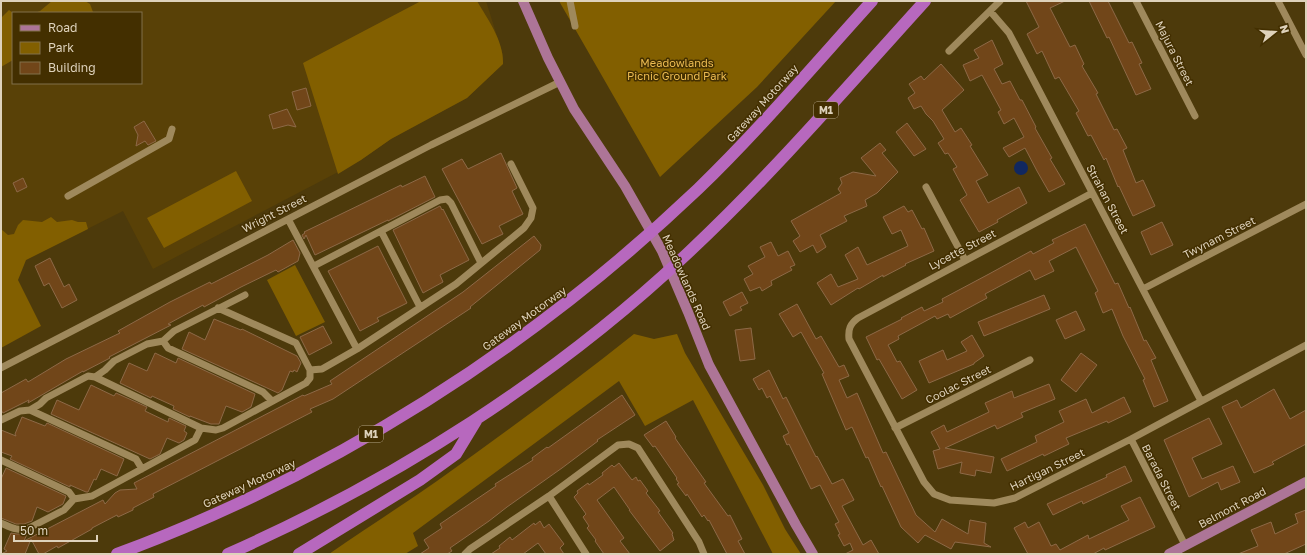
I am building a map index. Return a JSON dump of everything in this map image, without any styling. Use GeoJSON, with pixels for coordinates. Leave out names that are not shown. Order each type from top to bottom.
{"type":"FeatureCollection","features":[{"type":"Feature","properties":{"kind":"highway","name":"Gateway Motorway"},"geometry":{"type":"LineString","coordinates":[[117,554],[200,520],[311,468],[455,384],[524,336],[602,274],[699,188],[747,140],[872,1]]}},
{"type":"Feature","properties":{"kind":"highway","name":"M1"},"geometry":{"type":"LineString","coordinates":[[228,554],[319,511],[378,480],[419,456],[530,382],[604,327],[689,253],[725,218],[924,1]]}},
{"type":"Feature","properties":{"kind":"highway"},"geometry":{"type":"LineString","coordinates":[[299,554],[420,480],[456,454],[478,418]]}},
{"type":"Feature","properties":{"kind":"main road","name":"Meadowlands Road"},"geometry":{"type":"LineString","coordinates":[[523,1],[574,109],[625,186],[662,251],[713,372],[785,505],[814,554]]}},
{"type":"Feature","properties":{"kind":"main road","name":"Belmont Road"},"geometry":{"type":"LineString","coordinates":[[1168,554],[1306,482]]}},
{"type":"Feature","properties":{"kind":"street"},"geometry":{"type":"LineString","coordinates":[[570,1],[575,26]]}},
{"type":"Feature","properties":{"kind":"street"},"geometry":{"type":"LineString","coordinates":[[949,51],[1000,1]]}},
{"type":"Feature","properties":{"kind":"street","name":"Majura Street"},"geometry":{"type":"LineString","coordinates":[[1136,1],[1195,116]]}},
{"type":"Feature","properties":{"kind":"street"},"geometry":{"type":"LineString","coordinates":[[1278,1],[1306,55]]}},
{"type":"Feature","properties":{"kind":"street","name":"Strahan Street"},"geometry":{"type":"LineString","coordinates":[[990,11],[1009,33],[1201,401]]}},
{"type":"Feature","properties":{"kind":"street","name":"Wright Street"},"geometry":{"type":"LineString","coordinates":[[1,368],[288,218],[431,145],[560,82]]}},
{"type":"Feature","properties":{"kind":"street"},"geometry":{"type":"LineString","coordinates":[[68,196],[169,139],[172,129]]}},
{"type":"Feature","properties":{"kind":"street"},"geometry":{"type":"LineString","coordinates":[[310,370],[322,368],[357,349],[456,284],[524,228],[531,218],[533,208],[511,164]]}},
{"type":"Feature","properties":{"kind":"street"},"geometry":{"type":"LineString","coordinates":[[926,187],[965,260]]}},
{"type":"Feature","properties":{"kind":"street","name":"Lycette Street"},"geometry":{"type":"LineString","coordinates":[[848,330],[851,323],[858,318],[1092,193]]}},
{"type":"Feature","properties":{"kind":"street"},"geometry":{"type":"LineString","coordinates":[[314,266],[440,200],[447,199],[481,263]]}},
{"type":"Feature","properties":{"kind":"street","name":"Twynam Street"},"geometry":{"type":"LineString","coordinates":[[1143,289],[1306,204]]}},
{"type":"Feature","properties":{"kind":"street"},"geometry":{"type":"LineString","coordinates":[[288,218],[357,349]]}},
{"type":"Feature","properties":{"kind":"street"},"geometry":{"type":"LineString","coordinates":[[381,231],[420,307]]}},
{"type":"Feature","properties":{"kind":"street"},"geometry":{"type":"LineString","coordinates":[[95,377],[114,361],[147,344],[163,341],[174,331],[245,294]]}},
{"type":"Feature","properties":{"kind":"street"},"geometry":{"type":"LineString","coordinates":[[1,420],[20,411],[30,410],[46,398],[88,376],[95,377],[201,428],[216,430],[223,428],[306,383],[310,378],[310,370],[296,343],[218,308]]}},
{"type":"Feature","properties":{"kind":"street","name":"Hartigan Street"},"geometry":{"type":"LineString","coordinates":[[848,330],[849,339],[924,482],[934,494],[950,500],[994,503],[1015,498],[1131,439],[1306,345]]}},
{"type":"Feature","properties":{"kind":"street"},"geometry":{"type":"LineString","coordinates":[[163,341],[168,348],[264,392],[272,401]]}},
{"type":"Feature","properties":{"kind":"street","name":"Coolac Street"},"geometry":{"type":"LineString","coordinates":[[896,428],[1030,360]]}},
{"type":"Feature","properties":{"kind":"street"},"geometry":{"type":"LineString","coordinates":[[30,410],[136,459],[142,469]]}},
{"type":"Feature","properties":{"kind":"street"},"geometry":{"type":"LineString","coordinates":[[1,522],[15,529],[23,530],[64,510],[74,499],[92,496],[195,440],[201,428]]}},
{"type":"Feature","properties":{"kind":"street","name":"Barada Street"},"geometry":{"type":"LineString","coordinates":[[1131,439],[1185,545]]}},
{"type":"Feature","properties":{"kind":"street"},"geometry":{"type":"LineString","coordinates":[[465,554],[470,549],[550,496],[618,445],[629,444],[638,448],[699,542],[704,554]]}},
{"type":"Feature","properties":{"kind":"street"},"geometry":{"type":"LineString","coordinates":[[1,460],[69,492],[74,499]]}},
{"type":"Feature","properties":{"kind":"street"},"geometry":{"type":"LineString","coordinates":[[550,496],[586,554]]}},
{"type":"Feature","properties":{"kind":"shaded area"},"geometry":{"type":"Polygon","coordinates":[[[1,1],[486,1],[503,55],[503,64],[467,98],[391,139],[361,160],[153,269],[123,211],[12,267],[1,246],[1,1]]]}},
{"type":"Feature","properties":{"kind":"green space"},"geometry":{"type":"Polygon","coordinates":[[[52,1],[85,1],[90,4],[93,12],[38,12],[52,1]]]}},
{"type":"Feature","properties":{"kind":"green space"},"geometry":{"type":"Polygon","coordinates":[[[421,1],[477,1],[498,39],[503,55],[503,64],[467,98],[391,139],[338,174],[303,63],[421,1]]]}},
{"type":"Feature","properties":{"kind":"green space","name":"Meadowlands Picnic Ground Park"},"geometry":{"type":"Polygon","coordinates":[[[559,1],[836,1],[757,87],[660,177],[559,1]]]}},
{"type":"Feature","properties":{"kind":"green space"},"geometry":{"type":"Polygon","coordinates":[[[9,10],[12,12],[12,61],[1,67],[1,18],[9,10]]]}},
{"type":"Feature","properties":{"kind":"green space"},"geometry":{"type":"Polygon","coordinates":[[[236,171],[252,201],[164,248],[147,218],[236,171]]]}},
{"type":"Feature","properties":{"kind":"green space"},"geometry":{"type":"Polygon","coordinates":[[[51,217],[57,222],[72,220],[86,222],[88,229],[26,260],[18,280],[41,326],[1,348],[1,229],[8,235],[14,234],[18,225],[23,220],[42,222],[51,217]]]}},
{"type":"Feature","properties":{"kind":"green space"},"geometry":{"type":"Polygon","coordinates":[[[295,265],[325,322],[296,336],[267,280],[295,265]]]}},
{"type":"Feature","properties":{"kind":"green space"},"geometry":{"type":"Polygon","coordinates":[[[634,334],[654,339],[677,334],[685,353],[763,485],[785,529],[801,554],[773,554],[693,400],[645,426],[619,381],[413,533],[418,546],[405,554],[329,554],[424,490],[512,427],[634,334]]]}},
{"type":"Feature","properties":{"kind":"water"},"geometry":{"type":"Polygon","coordinates":[[[1018,161],[1024,161],[1028,165],[1028,171],[1024,175],[1018,175],[1014,171],[1014,165],[1018,161]]]}},
{"type":"Feature","properties":{"kind":"building"},"geometry":{"type":"Polygon","coordinates":[[[1026,1],[1065,1],[1050,8],[1070,47],[1075,45],[1084,64],[1082,66],[1098,93],[1096,94],[1114,130],[1117,129],[1127,148],[1123,150],[1136,183],[1143,180],[1155,206],[1133,216],[1119,186],[1118,187],[1106,158],[1104,160],[1091,135],[1088,136],[1076,113],[1079,111],[1059,77],[1055,79],[1042,51],[1037,54],[1027,34],[1039,27],[1026,1]]]}},
{"type":"Feature","properties":{"kind":"building"},"geometry":{"type":"Polygon","coordinates":[[[1089,1],[1108,1],[1129,43],[1132,42],[1142,63],[1139,64],[1151,89],[1136,95],[1109,37],[1107,38],[1089,1]]]}},
{"type":"Feature","properties":{"kind":"building"},"geometry":{"type":"Polygon","coordinates":[[[992,40],[1003,64],[994,69],[1002,84],[1010,81],[1020,100],[1022,100],[1036,127],[1035,128],[1052,158],[1050,159],[1065,184],[1049,192],[1025,148],[1009,157],[1003,148],[1024,137],[1014,118],[1004,124],[998,112],[1001,110],[982,75],[970,81],[963,65],[979,58],[974,50],[992,40]]]}},
{"type":"Feature","properties":{"kind":"building"},"geometry":{"type":"Polygon","coordinates":[[[941,64],[964,90],[942,110],[955,132],[961,128],[988,175],[976,181],[988,203],[1019,187],[1027,203],[997,220],[998,222],[979,232],[960,200],[967,195],[953,169],[957,167],[948,153],[945,154],[938,143],[944,139],[933,121],[921,106],[914,109],[908,98],[915,93],[909,84],[921,76],[924,80],[941,64]]]}},
{"type":"Feature","properties":{"kind":"building"},"geometry":{"type":"Polygon","coordinates":[[[306,88],[311,106],[297,110],[292,92],[306,88]]]}},
{"type":"Feature","properties":{"kind":"building"},"geometry":{"type":"Polygon","coordinates":[[[287,109],[296,127],[288,125],[273,129],[269,115],[287,109]]]}},
{"type":"Feature","properties":{"kind":"building"},"geometry":{"type":"Polygon","coordinates":[[[144,121],[156,141],[148,145],[145,141],[136,146],[138,135],[134,127],[144,121]]]}},
{"type":"Feature","properties":{"kind":"building"},"geometry":{"type":"Polygon","coordinates":[[[907,123],[926,149],[914,156],[896,132],[907,123]]]}},
{"type":"Feature","properties":{"kind":"building"},"geometry":{"type":"Polygon","coordinates":[[[880,143],[886,150],[882,153],[898,172],[877,193],[865,200],[867,206],[844,216],[847,221],[820,235],[826,247],[817,253],[813,245],[800,252],[793,241],[800,236],[791,221],[841,193],[838,189],[842,183],[840,178],[853,172],[876,176],[861,158],[880,143]]]}},
{"type":"Feature","properties":{"kind":"building"},"geometry":{"type":"Polygon","coordinates":[[[501,153],[517,188],[512,191],[523,214],[499,226],[503,234],[482,244],[442,169],[462,159],[468,169],[501,153]]]}},
{"type":"Feature","properties":{"kind":"building"},"geometry":{"type":"Polygon","coordinates":[[[425,176],[435,197],[388,221],[315,255],[306,235],[304,239],[302,235],[305,233],[304,232],[401,185],[402,187],[425,176]]]}},
{"type":"Feature","properties":{"kind":"building"},"geometry":{"type":"Polygon","coordinates":[[[23,178],[27,187],[17,192],[13,183],[23,178]]]}},
{"type":"Feature","properties":{"kind":"building"},"geometry":{"type":"Polygon","coordinates":[[[440,206],[442,210],[443,209],[469,260],[440,275],[443,282],[423,293],[393,230],[440,206]]]}},
{"type":"Feature","properties":{"kind":"building"},"geometry":{"type":"Polygon","coordinates":[[[904,206],[908,212],[912,210],[922,229],[924,228],[934,251],[905,264],[906,265],[883,277],[883,275],[859,289],[858,288],[831,305],[817,283],[831,274],[838,287],[858,279],[845,255],[858,247],[867,265],[908,246],[901,230],[892,234],[883,217],[904,206]]]}},
{"type":"Feature","properties":{"kind":"building"},"geometry":{"type":"Polygon","coordinates":[[[1162,222],[1173,245],[1151,255],[1141,232],[1162,222]]]}},
{"type":"Feature","properties":{"kind":"building"},"geometry":{"type":"Polygon","coordinates":[[[1085,224],[1115,284],[1118,283],[1144,341],[1146,340],[1156,358],[1151,360],[1168,401],[1154,407],[1143,380],[1145,379],[1123,336],[1112,309],[1103,313],[1095,293],[1098,291],[1076,247],[1049,261],[1054,271],[1035,280],[1030,270],[985,294],[987,298],[950,318],[948,314],[937,319],[935,316],[898,336],[899,339],[888,345],[897,362],[900,361],[917,390],[902,399],[879,359],[877,360],[866,337],[922,307],[924,311],[943,302],[942,299],[1031,251],[1033,254],[1054,243],[1052,240],[1085,224]]]}},
{"type":"Feature","properties":{"kind":"building"},"geometry":{"type":"Polygon","coordinates":[[[534,236],[541,245],[540,250],[470,307],[471,308],[333,399],[310,409],[312,412],[153,494],[154,497],[133,508],[133,510],[118,517],[117,515],[58,548],[57,546],[43,554],[39,554],[31,539],[25,554],[1,554],[7,551],[4,549],[11,533],[27,534],[24,541],[103,500],[105,504],[115,493],[120,490],[137,489],[134,483],[303,395],[304,396],[332,384],[330,381],[463,292],[534,236]]]}},
{"type":"Feature","properties":{"kind":"building"},"geometry":{"type":"Polygon","coordinates":[[[293,240],[300,253],[298,261],[278,272],[276,270],[241,287],[204,307],[203,305],[168,324],[171,325],[83,371],[28,403],[29,400],[3,413],[1,410],[1,393],[26,379],[28,382],[66,359],[120,333],[118,331],[170,302],[210,282],[211,284],[268,255],[293,240]]]}},
{"type":"Feature","properties":{"kind":"building"},"geometry":{"type":"Polygon","coordinates":[[[771,242],[778,256],[788,251],[795,265],[790,267],[792,270],[771,281],[772,285],[762,291],[760,287],[750,291],[744,279],[753,274],[748,266],[765,257],[760,247],[771,242]]]}},
{"type":"Feature","properties":{"kind":"building"},"geometry":{"type":"Polygon","coordinates":[[[378,246],[407,303],[377,318],[379,321],[360,331],[328,271],[378,246]]]}},
{"type":"Feature","properties":{"kind":"building"},"geometry":{"type":"Polygon","coordinates":[[[50,258],[64,287],[69,284],[77,300],[62,308],[49,283],[44,286],[35,266],[50,258]]]}},
{"type":"Feature","properties":{"kind":"building"},"geometry":{"type":"Polygon","coordinates":[[[742,292],[748,303],[740,307],[742,310],[730,316],[723,302],[742,292]]]}},
{"type":"Feature","properties":{"kind":"building"},"geometry":{"type":"Polygon","coordinates":[[[1044,295],[1050,309],[984,336],[978,322],[1044,295]]]}},
{"type":"Feature","properties":{"kind":"building"},"geometry":{"type":"Polygon","coordinates":[[[797,304],[816,339],[821,336],[839,367],[844,365],[849,376],[839,380],[847,398],[857,393],[883,453],[886,452],[916,515],[935,532],[942,519],[968,534],[970,520],[986,523],[984,543],[991,547],[955,542],[951,549],[925,535],[918,543],[901,527],[852,427],[846,430],[822,374],[824,373],[801,332],[793,337],[779,314],[797,304]]]}},
{"type":"Feature","properties":{"kind":"building"},"geometry":{"type":"Polygon","coordinates":[[[1076,311],[1085,330],[1065,339],[1056,320],[1076,311]]]}},
{"type":"Feature","properties":{"kind":"building"},"geometry":{"type":"Polygon","coordinates":[[[214,319],[241,330],[242,329],[297,356],[301,363],[297,372],[294,370],[293,372],[290,371],[282,390],[278,393],[182,349],[189,332],[205,340],[214,319]]]}},
{"type":"Feature","properties":{"kind":"building"},"geometry":{"type":"Polygon","coordinates":[[[323,326],[332,343],[309,355],[300,337],[323,326]]]}},
{"type":"Feature","properties":{"kind":"building"},"geometry":{"type":"Polygon","coordinates":[[[751,328],[755,359],[740,361],[735,330],[751,328]]]}},
{"type":"Feature","properties":{"kind":"building"},"geometry":{"type":"Polygon","coordinates":[[[972,335],[984,356],[974,364],[929,383],[919,361],[943,350],[947,360],[967,351],[961,342],[972,335]]]}},
{"type":"Feature","properties":{"kind":"building"},"geometry":{"type":"Polygon","coordinates":[[[155,353],[176,363],[178,358],[255,394],[251,407],[242,412],[226,406],[219,424],[211,424],[190,417],[173,409],[174,406],[152,396],[151,398],[120,383],[129,363],[147,371],[155,353]]]}},
{"type":"Feature","properties":{"kind":"building"},"geometry":{"type":"Polygon","coordinates":[[[1081,353],[1097,365],[1076,392],[1061,380],[1081,353]]]}},
{"type":"Feature","properties":{"kind":"building"},"geometry":{"type":"Polygon","coordinates":[[[769,370],[783,399],[786,397],[816,457],[817,456],[832,484],[843,479],[854,500],[842,506],[863,545],[871,540],[879,554],[845,554],[853,550],[850,543],[844,546],[838,535],[840,534],[835,524],[839,522],[820,485],[811,489],[789,444],[787,445],[783,436],[789,433],[770,396],[767,398],[762,388],[759,390],[753,379],[769,370]]]}},
{"type":"Feature","properties":{"kind":"building"},"geometry":{"type":"Polygon","coordinates":[[[1049,384],[1055,399],[1021,413],[1023,417],[997,429],[995,425],[945,448],[994,457],[991,473],[976,470],[975,476],[960,473],[962,462],[938,469],[933,451],[940,449],[931,432],[944,425],[947,432],[989,412],[985,403],[1012,391],[1014,398],[1049,384]]]}},
{"type":"Feature","properties":{"kind":"building"},"geometry":{"type":"Polygon","coordinates":[[[91,385],[114,396],[116,393],[147,407],[145,411],[168,422],[169,418],[186,426],[184,431],[187,433],[184,440],[179,443],[167,438],[160,454],[150,459],[51,414],[57,400],[79,410],[91,385]]]}},
{"type":"Feature","properties":{"kind":"building"},"geometry":{"type":"Polygon","coordinates":[[[1274,389],[1290,419],[1306,410],[1306,444],[1272,462],[1274,464],[1254,473],[1222,407],[1237,400],[1241,408],[1274,389]]]}},
{"type":"Feature","properties":{"kind":"building"},"geometry":{"type":"Polygon","coordinates":[[[622,395],[635,415],[597,440],[598,441],[562,468],[450,548],[452,551],[447,554],[420,554],[429,548],[424,540],[442,528],[440,524],[496,486],[495,484],[533,460],[532,458],[547,447],[548,448],[622,395]]]}},
{"type":"Feature","properties":{"kind":"building"},"geometry":{"type":"Polygon","coordinates":[[[1124,397],[1131,412],[1108,423],[1107,421],[1066,438],[1069,444],[1044,456],[1043,454],[1007,471],[1001,459],[1037,442],[1035,436],[1064,422],[1059,411],[1086,399],[1092,413],[1124,397]]]}},
{"type":"Feature","properties":{"kind":"building"},"geometry":{"type":"Polygon","coordinates":[[[22,417],[45,426],[47,423],[124,459],[117,476],[101,469],[96,480],[94,479],[88,492],[86,492],[70,485],[70,487],[10,459],[12,456],[1,452],[1,430],[16,436],[15,434],[22,417]]]}},
{"type":"Feature","properties":{"kind":"building"},"geometry":{"type":"Polygon","coordinates":[[[1209,418],[1222,444],[1192,458],[1202,479],[1233,466],[1240,482],[1221,490],[1218,482],[1189,497],[1164,440],[1209,418]]]}},
{"type":"Feature","properties":{"kind":"building"},"geometry":{"type":"Polygon","coordinates":[[[666,421],[676,437],[675,438],[706,482],[704,483],[728,516],[730,515],[742,539],[738,541],[745,554],[727,554],[709,520],[708,521],[704,515],[702,517],[687,494],[686,496],[677,484],[679,483],[676,479],[677,478],[655,446],[653,447],[644,435],[666,421]]]}},
{"type":"Feature","properties":{"kind":"building"},"geometry":{"type":"Polygon","coordinates":[[[619,463],[632,480],[636,477],[638,481],[640,480],[648,491],[646,493],[660,511],[658,512],[673,533],[674,540],[660,551],[629,510],[614,487],[597,500],[624,538],[620,541],[630,554],[604,554],[587,528],[589,526],[583,517],[586,514],[574,497],[578,493],[577,491],[603,475],[602,473],[612,465],[614,467],[619,463]]]}},
{"type":"Feature","properties":{"kind":"building"},"geometry":{"type":"Polygon","coordinates":[[[1125,466],[1132,481],[1083,504],[1082,501],[1053,515],[1047,504],[1107,477],[1106,475],[1125,466]]]}},
{"type":"Feature","properties":{"kind":"building"},"geometry":{"type":"Polygon","coordinates":[[[6,468],[66,496],[63,504],[48,512],[37,507],[32,521],[24,524],[16,524],[1,518],[1,479],[6,468]]]}},
{"type":"Feature","properties":{"kind":"building"},"geometry":{"type":"Polygon","coordinates":[[[1140,497],[1155,527],[1093,554],[1028,554],[1014,528],[1025,522],[1028,528],[1039,522],[1051,546],[1056,544],[1060,550],[1088,535],[1089,539],[1129,520],[1121,506],[1140,497]]]}},
{"type":"Feature","properties":{"kind":"building"},"geometry":{"type":"Polygon","coordinates":[[[1306,510],[1306,544],[1284,554],[1238,554],[1258,546],[1251,530],[1271,522],[1275,534],[1298,523],[1295,514],[1306,510]]]}},
{"type":"Feature","properties":{"kind":"building"},"geometry":{"type":"Polygon","coordinates":[[[540,521],[544,528],[549,524],[564,544],[560,548],[564,554],[546,554],[538,543],[523,554],[491,554],[500,548],[499,546],[510,537],[512,540],[534,523],[535,525],[540,521]]]}}]}
